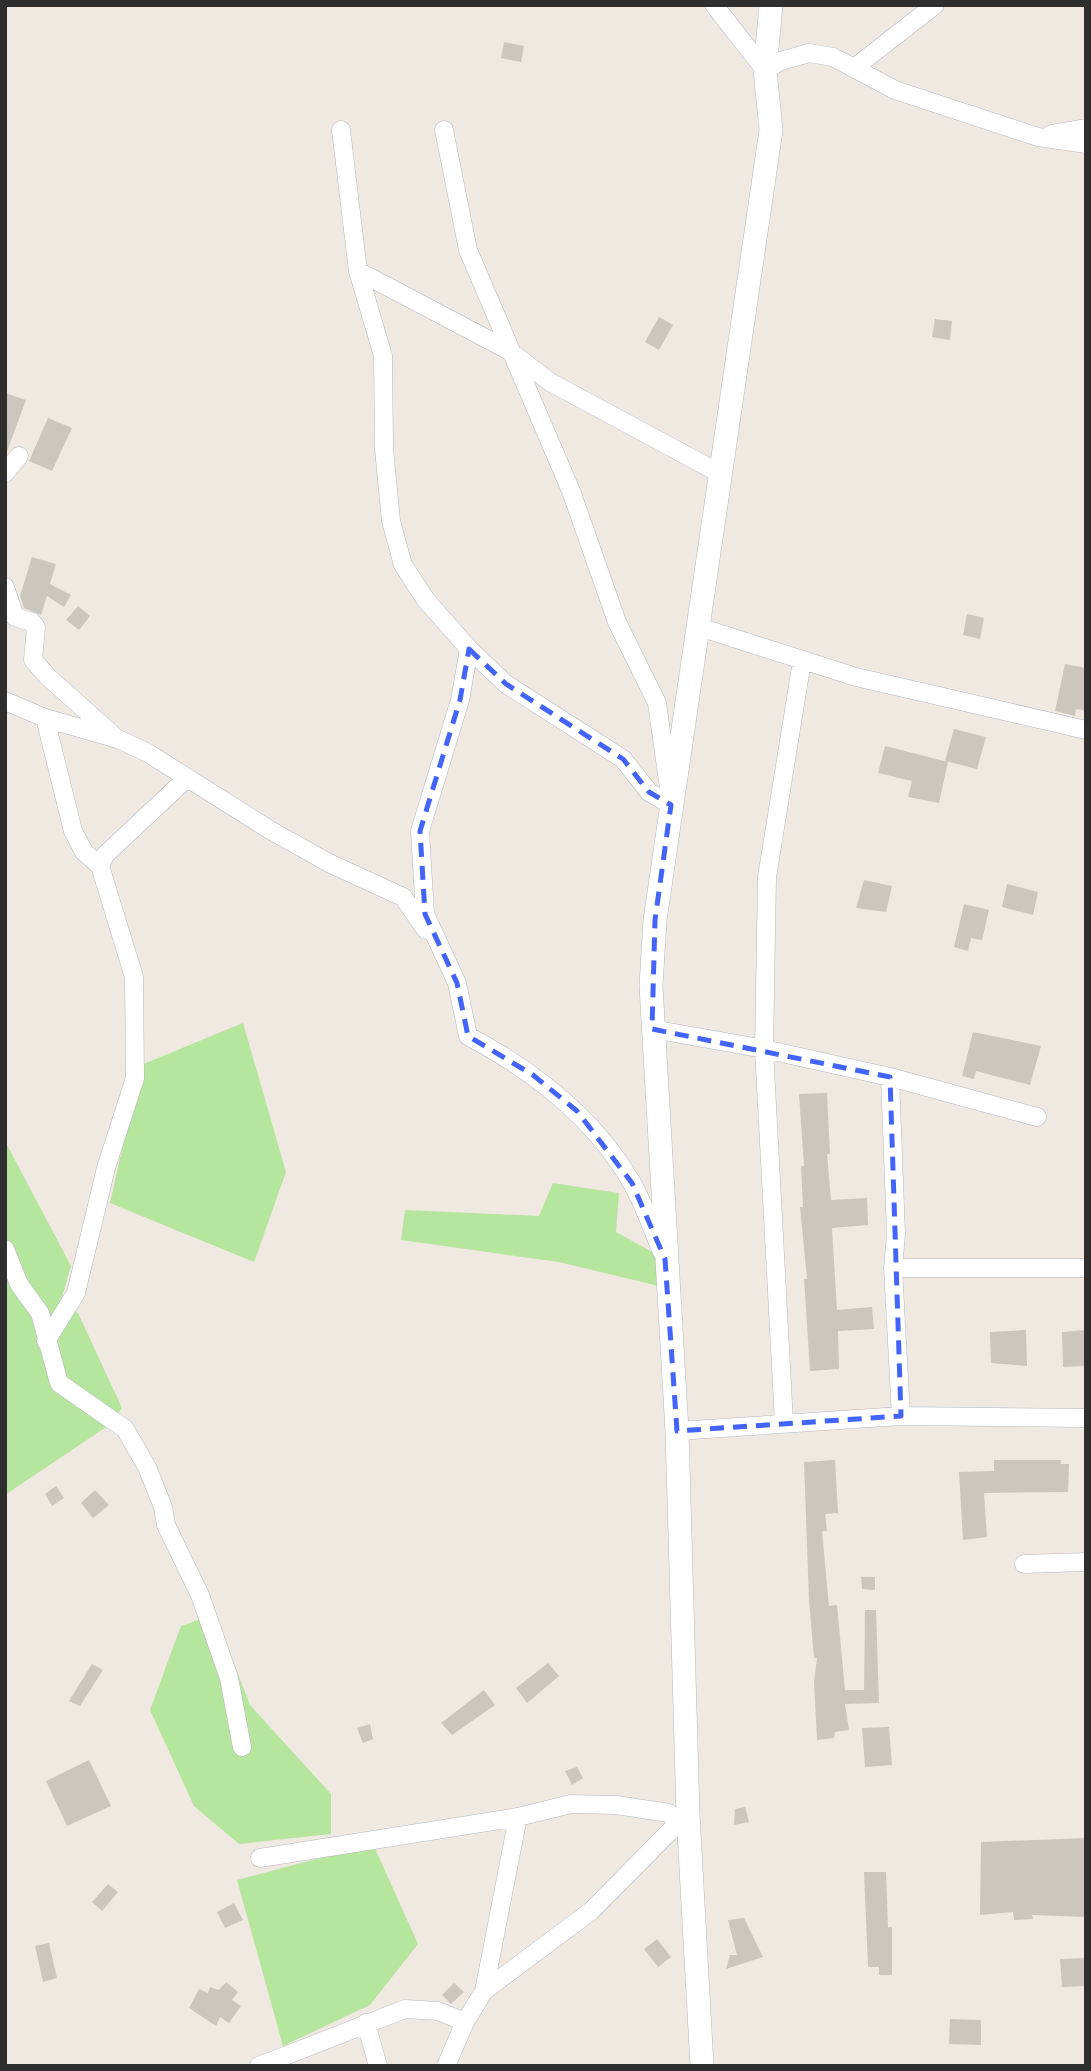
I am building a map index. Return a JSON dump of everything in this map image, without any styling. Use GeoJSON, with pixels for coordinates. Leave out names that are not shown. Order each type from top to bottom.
{"type":"FeatureCollection","features":[{"type":"Feature","properties":{"kind":"street"},"geometry":{"type":"LineString","coordinates":[[714,5],[765,70]]}},
{"type":"Feature","properties":{"kind":"street"},"geometry":{"type":"LineString","coordinates":[[702,2066],[683,1818],[677,1431],[652,1029],[654,920],[771,130],[765,70],[771,5]]}},
{"type":"Feature","properties":{"kind":"street"},"geometry":{"type":"LineString","coordinates":[[854,68],[935,5]]}},
{"type":"Feature","properties":{"kind":"street"},"geometry":{"type":"LineString","coordinates":[[765,70],[781,61],[809,53],[833,57],[895,90],[1038,137],[1086,144]]}},
{"type":"Feature","properties":{"kind":"street"},"geometry":{"type":"LineString","coordinates":[[1038,137],[1086,128]]}},
{"type":"Feature","properties":{"kind":"street"},"geometry":{"type":"LineString","coordinates":[[341,130],[358,271],[383,356],[384,449],[391,521],[403,565],[426,600],[468,649],[506,684],[623,759],[649,792],[671,805]]}},
{"type":"Feature","properties":{"kind":"street"},"geometry":{"type":"LineString","coordinates":[[444,130],[468,250],[508,349],[571,491],[617,622],[657,704],[671,805]]}},
{"type":"Feature","properties":{"kind":"street"},"geometry":{"type":"LineString","coordinates":[[358,271],[508,349],[550,382],[719,473]]}},
{"type":"Feature","properties":{"kind":"street"},"geometry":{"type":"LineString","coordinates":[[5,587],[15,617],[32,622],[36,627],[33,660],[48,677],[118,739]]}},
{"type":"Feature","properties":{"kind":"street"},"geometry":{"type":"LineString","coordinates":[[699,626],[856,677],[1086,730]]}},
{"type":"Feature","properties":{"kind":"street"},"geometry":{"type":"LineString","coordinates":[[468,649],[460,700],[420,831],[425,914],[457,983],[468,1036],[533,1075],[584,1119],[632,1183],[665,1259]]}},
{"type":"Feature","properties":{"kind":"street"},"geometry":{"type":"LineString","coordinates":[[784,1423],[764,1049],[767,877],[802,661]]}},
{"type":"Feature","properties":{"kind":"street"},"geometry":{"type":"LineString","coordinates":[[5,701],[45,718],[118,739],[148,753],[186,779],[329,863],[402,897],[445,955]]}},
{"type":"Feature","properties":{"kind":"street"},"geometry":{"type":"LineString","coordinates":[[45,718],[73,831],[84,852],[100,866],[134,977],[135,1078],[106,1168],[76,1293],[46,1341]]}},
{"type":"Feature","properties":{"kind":"street"},"geometry":{"type":"LineString","coordinates":[[100,866],[106,855],[186,779]]}},
{"type":"Feature","properties":{"kind":"street"},"geometry":{"type":"LineString","coordinates":[[652,1029],[764,1049],[890,1077],[1037,1117]]}},
{"type":"Feature","properties":{"kind":"street"},"geometry":{"type":"LineString","coordinates":[[890,1077],[896,1234],[893,1268],[901,1416]]}},
{"type":"Feature","properties":{"kind":"street"},"geometry":{"type":"LineString","coordinates":[[5,1249],[19,1284],[40,1313],[60,1383],[125,1429],[147,1467],[163,1507],[166,1525],[200,1595],[229,1678],[242,1747]]}},
{"type":"Feature","properties":{"kind":"street"},"geometry":{"type":"LineString","coordinates":[[893,1268],[1086,1268]]}},
{"type":"Feature","properties":{"kind":"street"},"geometry":{"type":"LineString","coordinates":[[677,1431],[901,1416],[1086,1418]]}},
{"type":"Feature","properties":{"kind":"street"},"geometry":{"type":"LineString","coordinates":[[1024,1564],[1086,1562]]}},
{"type":"Feature","properties":{"kind":"street"},"geometry":{"type":"LineString","coordinates":[[260,1858],[518,1817],[571,1804],[616,1804],[670,1813],[683,1818]]}},
{"type":"Feature","properties":{"kind":"street"},"geometry":{"type":"LineString","coordinates":[[446,2066],[465,2022],[484,1991],[518,1817]]}},
{"type":"Feature","properties":{"kind":"street"},"geometry":{"type":"LineString","coordinates":[[484,1991],[591,1911],[683,1818]]}},
{"type":"Feature","properties":{"kind":"street"},"geometry":{"type":"LineString","coordinates":[[259,2066],[405,2009],[438,2011],[465,2022]]}},
{"type":"Feature","properties":{"kind":"street"},"geometry":{"type":"LineString","coordinates":[[366,2023],[378,2066]]}},
{"type":"Feature","properties":{"kind":"highlighted area"},"geometry":{"type":"Polygon","coordinates":[[[469,649],[506,684],[623,759],[649,792],[671,805],[655,920],[652,1029],[890,1077],[901,1416],[677,1431],[665,1259],[632,1183],[577,1111],[533,1075],[468,1036],[457,983],[425,914],[420,831],[460,700],[469,649]]]}},
{"type":"Feature","properties":{"kind":"green space"},"geometry":{"type":"Polygon","coordinates":[[[243,1023],[286,1172],[254,1262],[110,1203],[141,1065],[243,1023]]]}},
{"type":"Feature","properties":{"kind":"green space"},"geometry":{"type":"Polygon","coordinates":[[[5,1141],[71,1266],[61,1301],[78,1313],[122,1408],[112,1423],[5,1495],[5,1141]]]}},
{"type":"Feature","properties":{"kind":"green space"},"geometry":{"type":"Polygon","coordinates":[[[553,1183],[619,1193],[616,1232],[665,1259],[667,1288],[559,1262],[401,1240],[405,1210],[539,1216],[553,1183]]]}},
{"type":"Feature","properties":{"kind":"green space"},"geometry":{"type":"Polygon","coordinates":[[[215,1614],[250,1705],[331,1794],[331,1834],[239,1844],[194,1806],[150,1710],[181,1626],[215,1614]]]}},
{"type":"Feature","properties":{"kind":"green space"},"geometry":{"type":"Polygon","coordinates":[[[373,1844],[418,1944],[370,2005],[283,2046],[237,1880],[373,1844]]]}},
{"type":"Feature","properties":{"kind":"building"},"geometry":{"type":"Polygon","coordinates":[[[504,42],[524,46],[521,62],[501,58],[504,42]]]}},
{"type":"Feature","properties":{"kind":"building"},"geometry":{"type":"Polygon","coordinates":[[[659,317],[673,325],[659,350],[645,342],[659,317]]]}},
{"type":"Feature","properties":{"kind":"building"},"geometry":{"type":"Polygon","coordinates":[[[935,319],[952,321],[950,340],[932,337],[935,319]]]}},
{"type":"Feature","properties":{"kind":"building"},"geometry":{"type":"Polygon","coordinates":[[[5,393],[26,400],[6,454],[5,454],[5,393]]]}},
{"type":"Feature","properties":{"kind":"building"},"geometry":{"type":"Polygon","coordinates":[[[48,418],[72,428],[52,471],[29,461],[48,418]]]}},
{"type":"Feature","properties":{"kind":"building"},"geometry":{"type":"Polygon","coordinates":[[[32,557],[56,564],[50,584],[71,595],[64,607],[47,596],[41,615],[24,608],[20,596],[32,557]]]}},
{"type":"Feature","properties":{"kind":"building"},"geometry":{"type":"Polygon","coordinates":[[[78,606],[90,616],[79,630],[66,620],[78,606]]]}},
{"type":"Feature","properties":{"kind":"building"},"geometry":{"type":"Polygon","coordinates":[[[967,614],[984,618],[980,639],[963,635],[967,614]]]}},
{"type":"Feature","properties":{"kind":"building"},"geometry":{"type":"Polygon","coordinates":[[[1065,664],[1086,668],[1086,711],[1076,709],[1075,716],[1055,711],[1065,664]]]}},
{"type":"Feature","properties":{"kind":"building"},"geometry":{"type":"Polygon","coordinates":[[[954,729],[986,737],[977,769],[945,761],[954,729]]]}},
{"type":"Feature","properties":{"kind":"building"},"geometry":{"type":"Polygon","coordinates":[[[885,746],[948,762],[939,803],[908,797],[912,781],[878,773],[885,746]]]}},
{"type":"Feature","properties":{"kind":"building"},"geometry":{"type":"Polygon","coordinates":[[[864,880],[892,886],[886,912],[856,908],[864,880]]]}},
{"type":"Feature","properties":{"kind":"building"},"geometry":{"type":"Polygon","coordinates":[[[1007,884],[1038,892],[1033,915],[1002,907],[1007,884]]]}},
{"type":"Feature","properties":{"kind":"building"},"geometry":{"type":"Polygon","coordinates":[[[964,904],[989,910],[982,940],[971,938],[968,951],[954,947],[964,904]]]}},
{"type":"Feature","properties":{"kind":"building"},"geometry":{"type":"Polygon","coordinates":[[[973,1032],[1041,1046],[1030,1085],[976,1071],[974,1079],[962,1076],[973,1032]]]}},
{"type":"Feature","properties":{"kind":"building"},"geometry":{"type":"Polygon","coordinates":[[[827,1093],[830,1154],[827,1154],[831,1200],[867,1198],[868,1225],[832,1228],[837,1310],[872,1307],[874,1329],[838,1331],[839,1369],[810,1371],[804,1279],[807,1279],[800,1207],[803,1207],[801,1166],[804,1166],[799,1094],[827,1093]]]}},
{"type":"Feature","properties":{"kind":"building"},"geometry":{"type":"Polygon","coordinates":[[[1026,1330],[1027,1366],[991,1363],[990,1332],[1026,1330]]]}},
{"type":"Feature","properties":{"kind":"building"},"geometry":{"type":"Polygon","coordinates":[[[1086,1330],[1086,1366],[1063,1367],[1062,1332],[1086,1330]]]}},
{"type":"Feature","properties":{"kind":"building"},"geometry":{"type":"Polygon","coordinates":[[[835,1460],[838,1513],[825,1514],[827,1531],[822,1531],[829,1606],[837,1605],[845,1690],[864,1690],[865,1610],[876,1610],[879,1703],[845,1704],[849,1730],[835,1732],[834,1738],[817,1740],[814,1682],[817,1658],[814,1658],[809,1600],[804,1462],[835,1460]]]}},
{"type":"Feature","properties":{"kind":"building"},"geometry":{"type":"Polygon","coordinates":[[[994,1460],[1061,1460],[1061,1464],[1069,1464],[1068,1492],[984,1493],[987,1537],[963,1540],[959,1472],[994,1471],[994,1460]]]}},
{"type":"Feature","properties":{"kind":"building"},"geometry":{"type":"Polygon","coordinates":[[[56,1486],[64,1498],[52,1506],[45,1494],[56,1486]]]}},
{"type":"Feature","properties":{"kind":"building"},"geometry":{"type":"Polygon","coordinates":[[[95,1490],[109,1505],[93,1518],[81,1503],[95,1490]]]}},
{"type":"Feature","properties":{"kind":"building"},"geometry":{"type":"Polygon","coordinates":[[[861,1577],[875,1577],[875,1590],[862,1589],[861,1577]]]}},
{"type":"Feature","properties":{"kind":"building"},"geometry":{"type":"Polygon","coordinates":[[[548,1663],[559,1676],[527,1703],[516,1688],[548,1663]]]}},
{"type":"Feature","properties":{"kind":"building"},"geometry":{"type":"Polygon","coordinates":[[[92,1664],[103,1670],[80,1706],[69,1701],[92,1664]]]}},
{"type":"Feature","properties":{"kind":"building"},"geometry":{"type":"Polygon","coordinates":[[[484,1690],[495,1705],[452,1735],[441,1723],[484,1690]]]}},
{"type":"Feature","properties":{"kind":"building"},"geometry":{"type":"Polygon","coordinates":[[[370,1724],[373,1739],[363,1743],[357,1728],[370,1724]]]}},
{"type":"Feature","properties":{"kind":"building"},"geometry":{"type":"Polygon","coordinates":[[[889,1727],[892,1765],[865,1767],[862,1728],[889,1727]]]}},
{"type":"Feature","properties":{"kind":"building"},"geometry":{"type":"Polygon","coordinates":[[[89,1760],[111,1806],[67,1826],[46,1781],[89,1760]]]}},
{"type":"Feature","properties":{"kind":"building"},"geometry":{"type":"Polygon","coordinates":[[[577,1767],[583,1778],[572,1785],[565,1771],[577,1767]]]}},
{"type":"Feature","properties":{"kind":"building"},"geometry":{"type":"Polygon","coordinates":[[[745,1807],[749,1822],[734,1825],[735,1809],[745,1807]]]}},
{"type":"Feature","properties":{"kind":"building"},"geometry":{"type":"Polygon","coordinates":[[[1086,1838],[1086,1917],[1032,1915],[1033,1919],[1014,1920],[1013,1912],[980,1915],[981,1842],[1086,1838]]]}},
{"type":"Feature","properties":{"kind":"building"},"geometry":{"type":"Polygon","coordinates":[[[864,1872],[886,1872],[888,1927],[892,1927],[892,1975],[879,1975],[879,1967],[868,1967],[864,1872]]]}},
{"type":"Feature","properties":{"kind":"building"},"geometry":{"type":"Polygon","coordinates":[[[108,1884],[118,1892],[102,1911],[92,1902],[108,1884]]]}},
{"type":"Feature","properties":{"kind":"building"},"geometry":{"type":"Polygon","coordinates":[[[234,1903],[243,1920],[225,1928],[217,1912],[234,1903]]]}},
{"type":"Feature","properties":{"kind":"building"},"geometry":{"type":"Polygon","coordinates":[[[744,1918],[763,1957],[726,1969],[730,1955],[737,1955],[728,1920],[744,1918]]]}},
{"type":"Feature","properties":{"kind":"building"},"geometry":{"type":"Polygon","coordinates":[[[657,1939],[671,1957],[658,1967],[644,1949],[657,1939]]]}},
{"type":"Feature","properties":{"kind":"building"},"geometry":{"type":"Polygon","coordinates":[[[49,1943],[57,1978],[43,1982],[35,1946],[49,1943]]]}},
{"type":"Feature","properties":{"kind":"building"},"geometry":{"type":"Polygon","coordinates":[[[1086,1958],[1086,1986],[1062,1987],[1060,1959],[1086,1958]]]}},
{"type":"Feature","properties":{"kind":"building"},"geometry":{"type":"Polygon","coordinates":[[[226,1982],[238,1992],[232,2000],[241,2006],[229,2023],[220,2017],[216,2026],[189,2008],[199,1989],[208,1993],[210,1987],[219,1990],[226,1982]]]}},
{"type":"Feature","properties":{"kind":"building"},"geometry":{"type":"Polygon","coordinates":[[[454,1983],[464,1992],[451,2004],[442,1995],[454,1983]]]}},
{"type":"Feature","properties":{"kind":"building"},"geometry":{"type":"Polygon","coordinates":[[[950,2019],[981,2020],[981,2045],[949,2044],[950,2019]]]}}]}
